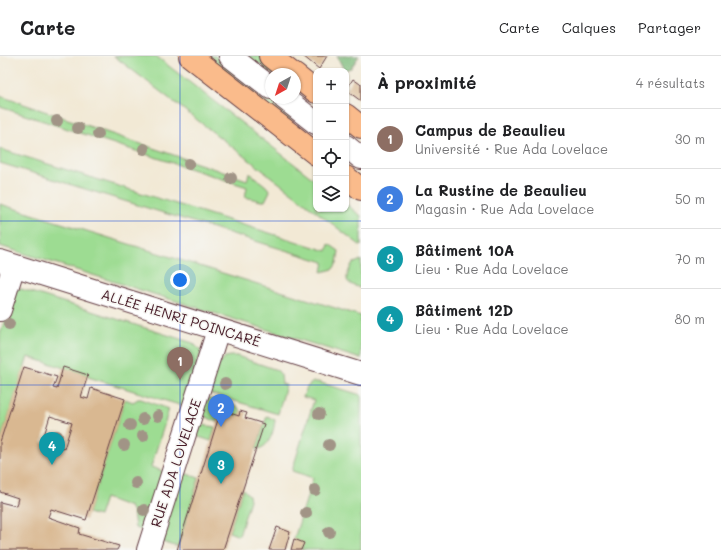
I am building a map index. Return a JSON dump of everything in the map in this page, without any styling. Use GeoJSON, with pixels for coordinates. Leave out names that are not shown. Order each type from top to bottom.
{"type":"FeatureCollection","features":[{"type":"Feature","properties":{"kind":"main road"},"geometry":{"type":"LineString","coordinates":[[190,56],[313,152]]}},
{"type":"Feature","properties":{"kind":"main road"},"geometry":{"type":"LineString","coordinates":[[270,56],[285,68]]}},
{"type":"Feature","properties":{"kind":"main road"},"geometry":{"type":"LineString","coordinates":[[301,80],[313,90]]}},
{"type":"Feature","properties":{"kind":"main road"},"geometry":{"type":"LineString","coordinates":[[349,117],[361,127]]}},
{"type":"Feature","properties":{"kind":"main road"},"geometry":{"type":"LineString","coordinates":[[349,179],[361,189]]}},
{"type":"Feature","properties":{"kind":"street"},"geometry":{"type":"LineString","coordinates":[[230,56],[265,83]]}},
{"type":"Feature","properties":{"kind":"street"},"geometry":{"type":"LineString","coordinates":[[292,104],[313,121]]}},
{"type":"Feature","properties":{"kind":"street"},"geometry":{"type":"LineString","coordinates":[[349,148],[361,158]]}},
{"type":"Feature","properties":{"kind":"street"},"geometry":{"type":"LineString","coordinates":[[0,310],[7,263]]}},
{"type":"Feature","properties":{"kind":"street","name":"ALLÉE HENRI POINCARÉ"},"geometry":{"type":"LineString","coordinates":[[7,263],[361,374]]}},
{"type":"Feature","properties":{"kind":"street","name":"RUE ADA LOVELACE"},"geometry":{"type":"LineString","coordinates":[[148,550],[218,330]]}},
{"type":"Feature","properties":{"kind":"green space"},"geometry":{"type":"Polygon","coordinates":[[[114,56],[156,56],[313,179],[313,209],[114,56]]]}},
{"type":"Feature","properties":{"kind":"green space"},"geometry":{"type":"Polygon","coordinates":[[[200,56],[215,56],[265,95],[265,104],[277,104],[295,118],[289,125],[200,56]]]}},
{"type":"Feature","properties":{"kind":"green space"},"geometry":{"type":"Polygon","coordinates":[[[247,56],[260,56],[275,68],[265,68],[265,70],[247,56]]]}},
{"type":"Feature","properties":{"kind":"green space"},"geometry":{"type":"Polygon","coordinates":[[[337,56],[359,56],[351,68],[343,68],[337,56]]]}},
{"type":"Feature","properties":{"kind":"green space"},"geometry":{"type":"Polygon","coordinates":[[[0,96],[247,180],[249,174],[251,174],[270,191],[265,201],[245,197],[247,187],[0,107],[0,96]]]}},
{"type":"Feature","properties":{"kind":"green space"},"geometry":{"type":"Polygon","coordinates":[[[0,149],[327,251],[329,244],[339,251],[337,263],[333,269],[322,272],[324,262],[0,163],[0,149]]]}},
{"type":"Feature","properties":{"kind":"green space"},"geometry":{"type":"Polygon","coordinates":[[[0,204],[361,316],[361,359],[0,246],[0,204]]]}},
{"type":"Feature","properties":{"kind":"green space"},"geometry":{"type":"Polygon","coordinates":[[[349,206],[361,216],[361,246],[317,212],[349,212],[349,206]]]}},
{"type":"Feature","properties":{"kind":"green space"},"geometry":{"type":"Polygon","coordinates":[[[361,260],[361,288],[348,282],[347,277],[352,264],[361,260]]]}},
{"type":"Feature","properties":{"kind":"green space"},"geometry":{"type":"Polygon","coordinates":[[[15,287],[193,343],[201,351],[186,407],[28,357],[0,442],[0,334],[15,287]]]}},
{"type":"Feature","properties":{"kind":"green space"},"geometry":{"type":"Polygon","coordinates":[[[237,356],[277,370],[281,375],[282,384],[286,385],[278,414],[205,392],[214,363],[219,365],[225,357],[237,356]]]}},
{"type":"Feature","properties":{"kind":"green space"},"geometry":{"type":"Polygon","coordinates":[[[313,382],[318,382],[361,395],[361,550],[301,550],[303,543],[294,539],[313,478],[292,471],[314,400],[303,397],[307,387],[313,382]]]}},
{"type":"Feature","properties":{"kind":"green space"},"geometry":{"type":"Polygon","coordinates":[[[207,398],[238,407],[241,410],[239,416],[221,410],[217,422],[198,413],[207,398]]]}},
{"type":"Feature","properties":{"kind":"green space"},"geometry":{"type":"Polygon","coordinates":[[[125,399],[133,402],[141,399],[169,409],[151,467],[168,473],[149,532],[135,528],[133,512],[130,507],[105,498],[99,516],[88,513],[125,399]]]}},
{"type":"Feature","properties":{"kind":"green space"},"geometry":{"type":"Polygon","coordinates":[[[267,416],[275,420],[272,434],[264,446],[256,449],[267,416]]]}},
{"type":"Feature","properties":{"kind":"green space"},"geometry":{"type":"Polygon","coordinates":[[[195,424],[215,427],[211,441],[199,437],[194,433],[195,424]]]}},
{"type":"Feature","properties":{"kind":"green space"},"geometry":{"type":"Polygon","coordinates":[[[184,473],[199,478],[178,547],[159,541],[181,475],[184,473]]]}},
{"type":"Feature","properties":{"kind":"green space"},"geometry":{"type":"Polygon","coordinates":[[[243,489],[249,495],[250,500],[239,536],[229,532],[243,489]]]}},
{"type":"Feature","properties":{"kind":"building"},"geometry":{"type":"Polygon","coordinates":[[[303,56],[327,56],[320,68],[303,56]]]}},
{"type":"Feature","properties":{"kind":"building"},"geometry":{"type":"Polygon","coordinates":[[[353,79],[360,84],[361,83],[361,101],[349,92],[349,85],[353,79]]]}},
{"type":"Feature","properties":{"kind":"building"},"geometry":{"type":"Polygon","coordinates":[[[24,367],[57,377],[53,388],[57,389],[63,367],[88,375],[81,397],[88,399],[91,388],[125,399],[86,520],[51,509],[48,517],[80,528],[79,534],[119,546],[117,550],[0,550],[0,502],[16,506],[18,498],[0,492],[0,442],[24,367]],[[50,416],[42,442],[64,449],[72,423],[50,416]]]}},
{"type":"Feature","properties":{"kind":"building"},"geometry":{"type":"Polygon","coordinates":[[[221,410],[239,416],[240,411],[247,413],[245,418],[264,424],[223,550],[177,550],[221,410]]]}},
{"type":"Feature","properties":{"kind":"building"},"geometry":{"type":"Polygon","coordinates":[[[277,527],[290,532],[285,550],[269,550],[277,527]]]}},
{"type":"Feature","properties":{"kind":"building"},"geometry":{"type":"Polygon","coordinates":[[[294,539],[304,543],[301,550],[291,550],[294,539]]]}},
{"type":"Feature","properties":{"kind":"place","name":"Campus de Beaulieu"},"geometry":{"type":"Point","coordinates":[180,380]}},
{"type":"Feature","properties":{"kind":"place","name":"La Rustine de Beaulieu"},"geometry":{"type":"Point","coordinates":[221,427]}},
{"type":"Feature","properties":{"kind":"place","name":"Bâtiment 12D"},"geometry":{"type":"Point","coordinates":[52,465]}},
{"type":"Feature","properties":{"kind":"place","name":"Bâtiment 10A"},"geometry":{"type":"Point","coordinates":[221,484]}}]}
